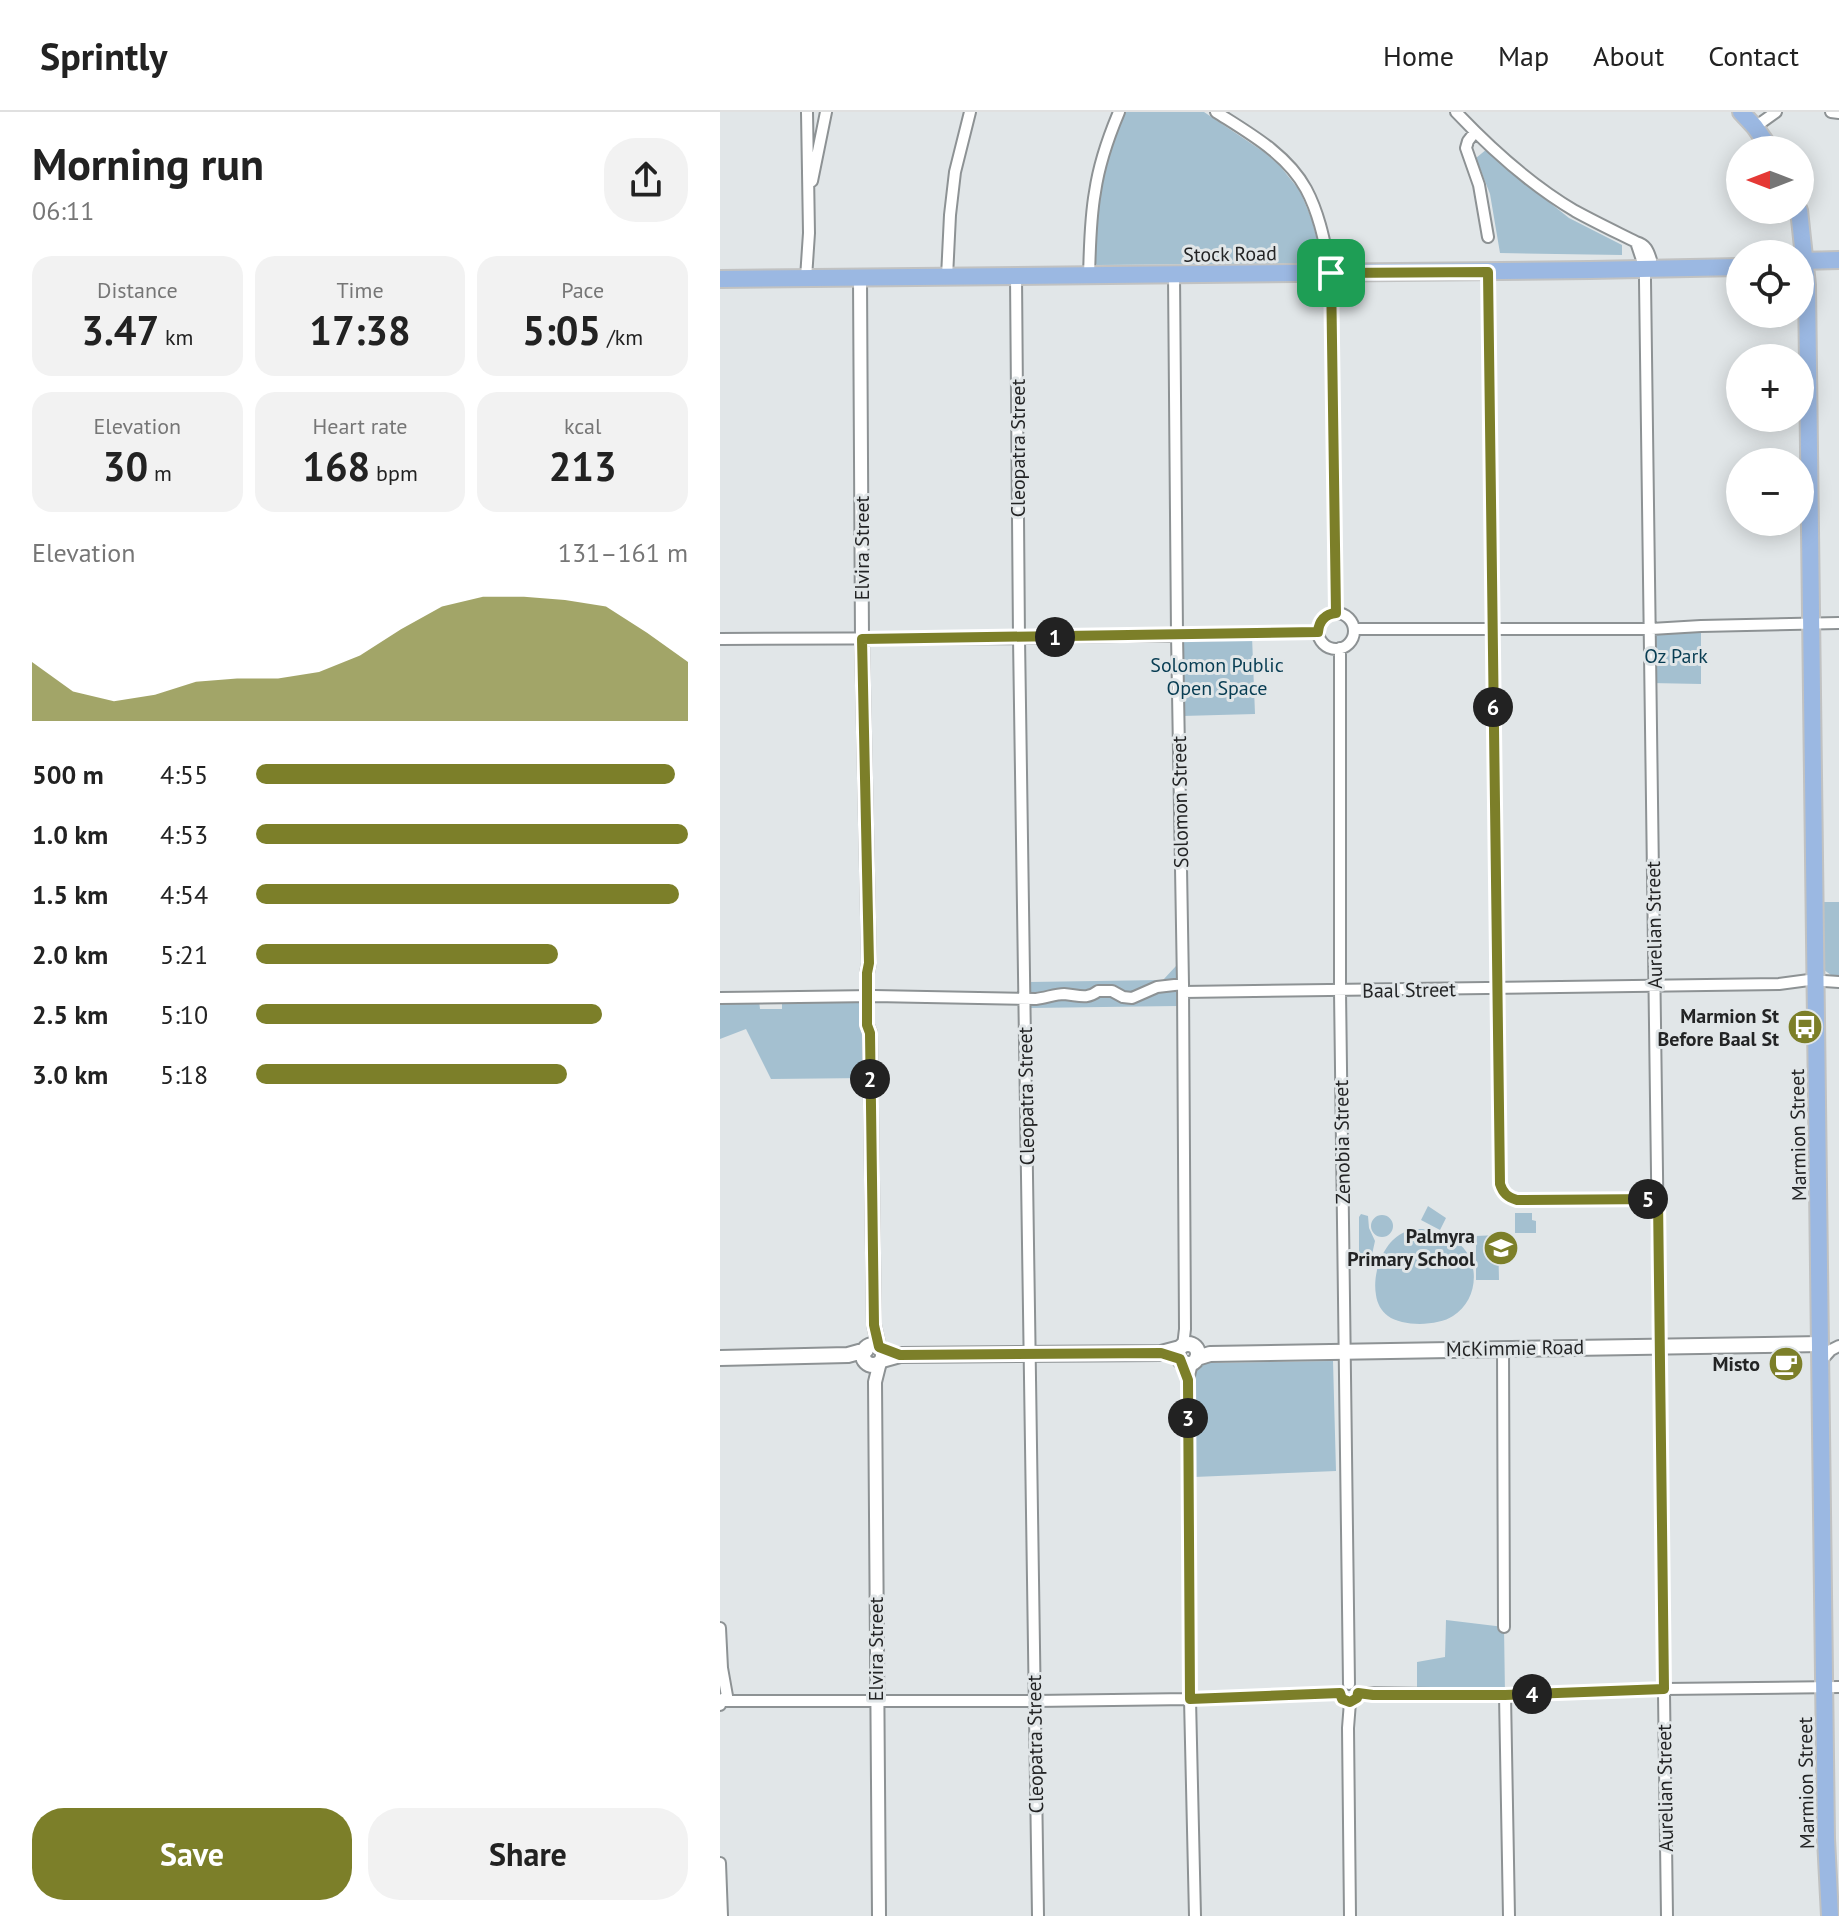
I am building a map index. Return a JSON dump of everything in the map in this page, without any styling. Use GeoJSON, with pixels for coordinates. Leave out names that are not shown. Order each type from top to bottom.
{"type":"FeatureCollection","features":[{"type":"Feature","properties":{"kind":"main road"},"geometry":{"type":"LineString","coordinates":[[1741,112],[1756,120],[1769,136]]}},
{"type":"Feature","properties":{"kind":"main road"},"geometry":{"type":"LineString","coordinates":[[1814,263],[1839,260]]}},
{"type":"Feature","properties":{"kind":"main road"},"geometry":{"type":"LineString","coordinates":[[1814,266],[1839,271]]}},
{"type":"Feature","properties":{"kind":"main road","name":"Stock Road"},"geometry":{"type":"LineString","coordinates":[[720,279],[1726,267]]}},
{"type":"Feature","properties":{"kind":"main road","name":"Marmion Street"},"geometry":{"type":"LineString","coordinates":[[1800,328],[1808,624]]}},
{"type":"Feature","properties":{"kind":"main road","name":"Marmion Street"},"geometry":{"type":"LineString","coordinates":[[1802,328],[1827,1688],[1826,1839],[1830,1916]]}},
{"type":"Feature","properties":{"kind":"main road","name":"McKimmie Road"},"geometry":{"type":"LineString","coordinates":[[874,1355],[1819,1345]]}},
{"type":"Feature","properties":{"kind":"main road"},"geometry":{"type":"LineString","coordinates":[[720,1358],[874,1355]]}},
{"type":"Feature","properties":{"kind":"main road","name":"Marmion Street"},"geometry":{"type":"LineString","coordinates":[[1819,1916],[1827,1688]]}},
{"type":"Feature","properties":{"kind":"street"},"geometry":{"type":"LineString","coordinates":[[807,112],[810,278]]}},
{"type":"Feature","properties":{"kind":"street"},"geometry":{"type":"LineString","coordinates":[[809,197],[826,112]]}},
{"type":"Feature","properties":{"kind":"street"},"geometry":{"type":"LineString","coordinates":[[947,277],[955,172],[970,112]]}},
{"type":"Feature","properties":{"kind":"street"},"geometry":{"type":"LineString","coordinates":[[1089,275],[1095,190],[1101,162],[1119,112]]}},
{"type":"Feature","properties":{"kind":"street"},"geometry":{"type":"LineString","coordinates":[[1216,112],[1265,145],[1295,171],[1314,205],[1331,273],[1336,613]]}},
{"type":"Feature","properties":{"kind":"street"},"geometry":{"type":"LineString","coordinates":[[1456,112],[1475,132],[1466,148],[1479,185],[1488,237]]}},
{"type":"Feature","properties":{"kind":"street"},"geometry":{"type":"LineString","coordinates":[[1756,120],[1776,112]]}},
{"type":"Feature","properties":{"kind":"street"},"geometry":{"type":"LineString","coordinates":[[1831,112],[1839,113]]}},
{"type":"Feature","properties":{"kind":"street","name":"Aurelian Street"},"geometry":{"type":"LineString","coordinates":[[1475,132],[1545,191],[1636,242],[1645,269],[1667,1916]]}},
{"type":"Feature","properties":{"kind":"street"},"geometry":{"type":"LineString","coordinates":[[1488,272],[1500,1184],[1509,1198],[1517,1200],[1658,1199]]}},
{"type":"Feature","properties":{"kind":"street","name":"Solomon Street"},"geometry":{"type":"LineString","coordinates":[[1174,275],[1185,1329],[1190,1354],[1190,1699],[1195,1916]]}},
{"type":"Feature","properties":{"kind":"street","name":"Cleopatra Street"},"geometry":{"type":"LineString","coordinates":[[1016,276],[1038,1916]]}},
{"type":"Feature","properties":{"kind":"street","name":"Elvira Street"},"geometry":{"type":"LineString","coordinates":[[860,278],[862,639],[869,963],[873,972],[870,996],[873,1026],[870,1033],[879,1916]]}},
{"type":"Feature","properties":{"kind":"street"},"geometry":{"type":"LineString","coordinates":[[1336,613],[1349,618],[1354,629],[1350,642],[1340,648],[1323,643],[1318,632],[1322,620],[1336,613]]}},
{"type":"Feature","properties":{"kind":"street"},"geometry":{"type":"LineString","coordinates":[[1354,629],[1651,629],[1839,623]]}},
{"type":"Feature","properties":{"kind":"street"},"geometry":{"type":"LineString","coordinates":[[720,639],[1019,638],[1318,632]]}},
{"type":"Feature","properties":{"kind":"street","name":"Zenobia Street"},"geometry":{"type":"LineString","coordinates":[[1340,648],[1340,991],[1349,1684]]}},
{"type":"Feature","properties":{"kind":"street","name":"Baal Street"},"geometry":{"type":"LineString","coordinates":[[720,998],[870,996],[1025,999],[1061,994],[1082,997],[1112,991],[1132,998],[1157,987],[1340,991],[1839,984]]}},
{"type":"Feature","properties":{"kind":"street"},"geometry":{"type":"LineString","coordinates":[[1819,1345],[1839,1344]]}},
{"type":"Feature","properties":{"kind":"street"},"geometry":{"type":"LineString","coordinates":[[1819,1345],[1831,1350],[1839,1344]]}},
{"type":"Feature","properties":{"kind":"street"},"geometry":{"type":"LineString","coordinates":[[1503,1348],[1504,1627]]}},
{"type":"Feature","properties":{"kind":"street"},"geometry":{"type":"LineString","coordinates":[[720,1628],[727,1696],[720,1704]]}},
{"type":"Feature","properties":{"kind":"street"},"geometry":{"type":"LineString","coordinates":[[1349,1684],[1356,1687],[1358,1693],[1357,1698],[1350,1702],[1342,1699],[1340,1693],[1349,1684]]}},
{"type":"Feature","properties":{"kind":"street"},"geometry":{"type":"LineString","coordinates":[[1358,1693],[1505,1695],[1664,1689],[1827,1688]]}},
{"type":"Feature","properties":{"kind":"street"},"geometry":{"type":"LineString","coordinates":[[720,1704],[1190,1699],[1340,1693]]}},
{"type":"Feature","properties":{"kind":"street"},"geometry":{"type":"LineString","coordinates":[[1505,1695],[1509,1916]]}},
{"type":"Feature","properties":{"kind":"street"},"geometry":{"type":"LineString","coordinates":[[1350,1702],[1350,1916]]}},
{"type":"Feature","properties":{"kind":"street"},"geometry":{"type":"LineString","coordinates":[[720,1863],[722,1916]]}},
{"type":"Feature","properties":{"kind":"green space"},"geometry":{"type":"Polygon","coordinates":[[[1122,112],[1204,112],[1264,152],[1300,191],[1312,220],[1320,252],[1319,261],[1097,265],[1094,262],[1097,205],[1104,168],[1122,112]]]}},
{"type":"Feature","properties":{"kind":"green space"},"geometry":{"type":"Polygon","coordinates":[[[1487,149],[1569,218],[1622,245],[1622,255],[1500,253],[1490,194],[1476,158],[1487,149]]]}},
{"type":"Feature","properties":{"kind":"green space","name":"Oz Park"},"geometry":{"type":"Polygon","coordinates":[[[1701,626],[1701,684],[1651,683],[1651,629],[1701,626]]]}},
{"type":"Feature","properties":{"kind":"green space","name":"Solomon Public Open Space"},"geometry":{"type":"Polygon","coordinates":[[[1252,636],[1255,714],[1182,716],[1182,643],[1189,638],[1252,636]]]}},
{"type":"Feature","properties":{"kind":"green space"},"geometry":{"type":"Polygon","coordinates":[[[1823,902],[1839,902],[1839,976],[1824,970],[1823,902]]]}},
{"type":"Feature","properties":{"kind":"green space"},"geometry":{"type":"Polygon","coordinates":[[[1176,966],[1177,1006],[1030,1008],[1029,982],[1163,980],[1176,966]]]}},
{"type":"Feature","properties":{"kind":"green space"},"geometry":{"type":"Polygon","coordinates":[[[855,1000],[864,1005],[866,1078],[771,1079],[746,1029],[720,1039],[720,1001],[759,1001],[760,1009],[782,1009],[782,1001],[855,1000]]]}},
{"type":"Feature","properties":{"kind":"green space"},"geometry":{"type":"Polygon","coordinates":[[[1428,1206],[1446,1218],[1440,1230],[1421,1220],[1428,1206]]]}},
{"type":"Feature","properties":{"kind":"green space"},"geometry":{"type":"Polygon","coordinates":[[[1515,1213],[1532,1213],[1536,1233],[1515,1233],[1515,1213]]]}},
{"type":"Feature","properties":{"kind":"green space"},"geometry":{"type":"Polygon","coordinates":[[[1361,1214],[1368,1216],[1375,1241],[1371,1259],[1361,1264],[1359,1217],[1361,1214]]]}},
{"type":"Feature","properties":{"kind":"green space"},"geometry":{"type":"Polygon","coordinates":[[[1382,1215],[1390,1218],[1393,1226],[1390,1234],[1382,1237],[1374,1234],[1371,1226],[1374,1218],[1382,1215]]]}},
{"type":"Feature","properties":{"kind":"green space"},"geometry":{"type":"Polygon","coordinates":[[[1423,1229],[1449,1237],[1465,1250],[1473,1270],[1472,1291],[1461,1309],[1439,1322],[1420,1324],[1394,1320],[1378,1304],[1375,1286],[1378,1268],[1385,1250],[1397,1236],[1409,1230],[1423,1229]]]}},
{"type":"Feature","properties":{"kind":"green space"},"geometry":{"type":"Polygon","coordinates":[[[1498,1235],[1499,1280],[1476,1280],[1476,1236],[1498,1235]]]}},
{"type":"Feature","properties":{"kind":"green space"},"geometry":{"type":"Polygon","coordinates":[[[1204,1361],[1333,1361],[1336,1471],[1194,1477],[1194,1370],[1204,1361]]]}},
{"type":"Feature","properties":{"kind":"green space"},"geometry":{"type":"Polygon","coordinates":[[[1446,1620],[1504,1627],[1505,1695],[1417,1695],[1417,1662],[1445,1657],[1446,1620]]]}},
{"type":"Feature","properties":{"kind":"place","name":"Marmion St Before Baal St"},"geometry":{"type":"Point","coordinates":[1805,1027]}},
{"type":"Feature","properties":{"kind":"place","name":"Palmyra Primary School"},"geometry":{"type":"Point","coordinates":[1501,1248]}},
{"type":"Feature","properties":{"kind":"place","name":"Misto"},"geometry":{"type":"Point","coordinates":[1786,1364]}},
{"type":"Feature","properties":{"kind":"route"},"geometry":{"type":"LineString","coordinates":[[1488,272],[1500,1184],[1509,1198],[1517,1200],[1658,1199],[1664,1689],[1505,1695],[1358,1693],[1357,1698],[1350,1702],[1344,1701],[1340,1693],[1190,1699],[1188,1380],[1182,1361],[1161,1353],[900,1355],[879,1347],[874,1325],[862,639],[1318,632],[1322,620],[1336,613],[1331,273],[1488,272]]}}]}
